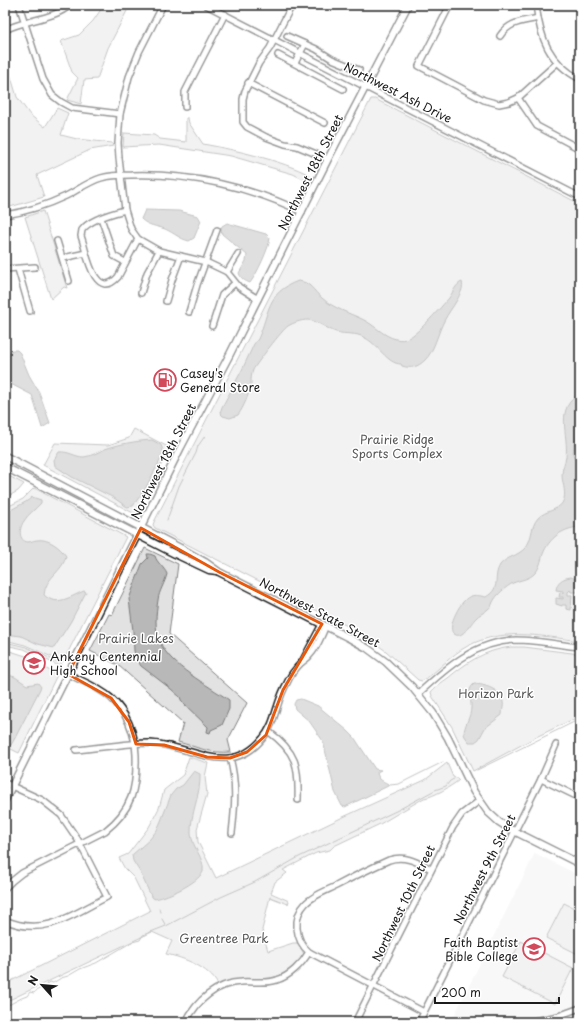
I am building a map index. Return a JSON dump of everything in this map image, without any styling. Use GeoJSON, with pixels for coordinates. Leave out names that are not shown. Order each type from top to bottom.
{"type":"FeatureCollection","features":[{"type":"Feature","properties":{"kind":"main road","name":"Northwest 18th Street"},"geometry":{"type":"LineString","coordinates":[[5,800],[181,447],[408,5]]}},
{"type":"Feature","properties":{"kind":"main road","name":"Northwest State Street"},"geometry":{"type":"LineString","coordinates":[[5,456],[205,562],[219,572],[360,644],[380,657],[404,678],[418,694],[441,726],[479,801],[491,816],[514,831],[580,864]]}},
{"type":"Feature","properties":{"kind":"main road","name":"Northwest State Street"},"geometry":{"type":"LineString","coordinates":[[5,467],[175,554],[209,570],[219,572]]}},
{"type":"Feature","properties":{"kind":"street"},"geometry":{"type":"LineString","coordinates":[[19,5],[45,85],[57,100],[72,108],[120,114]]}},
{"type":"Feature","properties":{"kind":"street"},"geometry":{"type":"LineString","coordinates":[[5,30],[59,12],[70,5]]}},
{"type":"Feature","properties":{"kind":"street"},"geometry":{"type":"LineString","coordinates":[[164,5],[139,52],[129,77],[120,114],[118,143],[121,175],[125,210],[131,229],[138,239],[159,251],[194,258],[227,272],[239,287],[258,298]]}},
{"type":"Feature","properties":{"kind":"street","name":"Northwest Ash Drive"},"geometry":{"type":"LineString","coordinates":[[206,5],[580,197]]}},
{"type":"Feature","properties":{"kind":"street"},"geometry":{"type":"LineString","coordinates":[[292,5],[274,40],[259,63],[248,84],[243,99],[243,122],[250,129],[276,141],[297,146],[328,159]]}},
{"type":"Feature","properties":{"kind":"street"},"geometry":{"type":"LineString","coordinates":[[450,5],[419,66],[489,102],[502,104],[518,98],[558,62]]}},
{"type":"Feature","properties":{"kind":"street"},"geometry":{"type":"LineString","coordinates":[[536,5],[544,41],[550,52],[568,72],[580,79]]}},
{"type":"Feature","properties":{"kind":"street"},"geometry":{"type":"LineString","coordinates":[[185,107],[185,92],[225,14]]}},
{"type":"Feature","properties":{"kind":"street"},"geometry":{"type":"LineString","coordinates":[[500,36],[506,27],[512,24],[538,18]]}},
{"type":"Feature","properties":{"kind":"street"},"geometry":{"type":"LineString","coordinates":[[287,36],[316,49],[332,59],[359,70]]}},
{"type":"Feature","properties":{"kind":"street"},"geometry":{"type":"LineString","coordinates":[[295,64],[305,44]]}},
{"type":"Feature","properties":{"kind":"street"},"geometry":{"type":"LineString","coordinates":[[278,54],[344,89]]}},
{"type":"Feature","properties":{"kind":"street"},"geometry":{"type":"LineString","coordinates":[[248,84],[325,123]]}},
{"type":"Feature","properties":{"kind":"street"},"geometry":{"type":"LineString","coordinates":[[518,98],[537,126],[580,149]]}},
{"type":"Feature","properties":{"kind":"street"},"geometry":{"type":"LineString","coordinates":[[5,215],[60,199],[73,193],[86,184],[102,178],[144,174],[165,175],[214,183],[271,199],[302,212]]}},
{"type":"Feature","properties":{"kind":"street"},"geometry":{"type":"LineString","coordinates":[[125,210],[88,224],[82,230],[81,236],[94,276],[102,283],[107,284],[114,282],[138,239]]}},
{"type":"Feature","properties":{"kind":"street"},"geometry":{"type":"LineString","coordinates":[[101,218],[114,256],[125,262]]}},
{"type":"Feature","properties":{"kind":"street"},"geometry":{"type":"LineString","coordinates":[[189,312],[217,230]]}},
{"type":"Feature","properties":{"kind":"street"},"geometry":{"type":"LineString","coordinates":[[57,241],[69,281]]}},
{"type":"Feature","properties":{"kind":"street"},"geometry":{"type":"LineString","coordinates":[[141,293],[147,273],[159,251]]}},
{"type":"Feature","properties":{"kind":"street"},"geometry":{"type":"LineString","coordinates":[[63,258],[86,253]]}},
{"type":"Feature","properties":{"kind":"street"},"geometry":{"type":"LineString","coordinates":[[227,272],[238,254]]}},
{"type":"Feature","properties":{"kind":"street"},"geometry":{"type":"LineString","coordinates":[[166,301],[181,256]]}},
{"type":"Feature","properties":{"kind":"street"},"geometry":{"type":"LineString","coordinates":[[5,269],[35,267]]}},
{"type":"Feature","properties":{"kind":"street"},"geometry":{"type":"LineString","coordinates":[[18,269],[30,311]]}},
{"type":"Feature","properties":{"kind":"street"},"geometry":{"type":"LineString","coordinates":[[212,326],[222,295],[235,283]]}},
{"type":"Feature","properties":{"kind":"street"},"geometry":{"type":"LineString","coordinates":[[76,750],[150,743],[182,748],[207,757],[230,758],[247,752],[257,745],[268,731],[282,690],[290,677],[316,648],[324,625]]}},
{"type":"Feature","properties":{"kind":"street"},"geometry":{"type":"LineString","coordinates":[[418,694],[470,652],[489,644],[518,640],[580,647]]}},
{"type":"Feature","properties":{"kind":"street"},"geometry":{"type":"LineString","coordinates":[[5,888],[22,873],[80,845],[112,826],[127,807],[133,793],[136,781],[136,744],[129,722],[121,708],[114,700],[100,689],[68,674]]}},
{"type":"Feature","properties":{"kind":"street"},"geometry":{"type":"LineString","coordinates":[[268,731],[282,742],[293,757],[298,772],[298,800]]}},
{"type":"Feature","properties":{"kind":"street","name":"Northwest 9th Street"},"geometry":{"type":"LineString","coordinates":[[419,1022],[541,779],[556,746]]}},
{"type":"Feature","properties":{"kind":"street"},"geometry":{"type":"LineString","coordinates":[[230,758],[235,786],[235,809],[232,833]]}},
{"type":"Feature","properties":{"kind":"street"},"geometry":{"type":"LineString","coordinates":[[541,779],[580,798]]}},
{"type":"Feature","properties":{"kind":"street"},"geometry":{"type":"LineString","coordinates":[[5,782],[42,800],[56,811],[70,826],[107,897],[46,926],[27,927],[16,925],[5,920]]}},
{"type":"Feature","properties":{"kind":"street","name":"Northwest 10th Street"},"geometry":{"type":"LineString","coordinates":[[355,1022],[431,869],[458,819],[479,801]]}},
{"type":"Feature","properties":{"kind":"street"},"geometry":{"type":"LineString","coordinates":[[424,1012],[309,952],[300,941],[297,933],[297,924],[300,911],[311,898],[393,859],[409,859],[431,869]]}},
{"type":"Feature","properties":{"kind":"street"},"geometry":{"type":"LineString","coordinates":[[186,1022],[195,1007],[211,993],[233,983],[282,979],[298,966],[309,952]]}},
{"type":"Feature","properties":{"kind":"street"},"geometry":{"type":"LineString","coordinates":[[529,1022],[558,1016],[580,1008]]}},
{"type":"Feature","properties":{"kind":"highlighted area"},"geometry":{"type":"Polygon","coordinates":[[[141,528],[219,572],[322,624],[283,690],[266,735],[247,752],[230,758],[207,757],[164,745],[136,744],[129,722],[111,698],[68,674],[141,528]]]}},
{"type":"Feature","properties":{"kind":"shaded area"},"geometry":{"type":"Polygon","coordinates":[[[145,210],[179,211],[198,216],[201,221],[194,238],[189,241],[141,219],[145,210]]]}},
{"type":"Feature","properties":{"kind":"shaded area"},"geometry":{"type":"Polygon","coordinates":[[[227,223],[266,234],[270,238],[262,261],[250,283],[243,280],[239,273],[246,261],[247,255],[222,234],[222,226],[227,223]]]}},
{"type":"Feature","properties":{"kind":"shaded area"},"geometry":{"type":"Polygon","coordinates":[[[298,281],[309,285],[331,305],[367,321],[391,338],[401,340],[407,339],[418,331],[430,320],[449,298],[458,284],[462,282],[462,286],[457,300],[447,315],[431,352],[417,366],[405,367],[391,361],[370,341],[362,336],[336,332],[308,320],[300,321],[288,326],[285,329],[253,370],[248,396],[238,415],[230,418],[223,416],[220,413],[222,407],[258,339],[270,304],[280,291],[298,281]]]}},
{"type":"Feature","properties":{"kind":"shaded area"},"geometry":{"type":"Polygon","coordinates":[[[12,350],[17,350],[20,353],[29,375],[39,392],[50,423],[42,428],[32,395],[5,381],[5,360],[12,350]]]}},
{"type":"Feature","properties":{"kind":"shaded area"},"geometry":{"type":"Polygon","coordinates":[[[580,394],[580,430],[574,444],[573,454],[580,476],[580,527],[568,529],[557,535],[546,548],[537,571],[533,575],[513,583],[505,589],[497,596],[492,605],[477,617],[463,633],[456,635],[452,630],[453,619],[462,603],[471,596],[486,597],[494,590],[500,565],[505,560],[519,553],[525,548],[528,544],[535,522],[541,515],[560,506],[562,503],[565,493],[562,472],[566,457],[565,414],[567,406],[580,394]]]}},
{"type":"Feature","properties":{"kind":"shaded area"},"geometry":{"type":"Polygon","coordinates":[[[152,440],[161,445],[164,453],[145,489],[133,506],[127,507],[114,498],[72,477],[55,466],[54,460],[59,452],[66,452],[84,457],[116,446],[152,440]]]}},
{"type":"Feature","properties":{"kind":"shaded area"},"geometry":{"type":"Polygon","coordinates":[[[32,497],[41,500],[41,503],[22,524],[20,534],[22,539],[28,542],[45,540],[57,546],[66,556],[64,562],[47,584],[44,595],[49,599],[58,601],[84,591],[86,592],[71,621],[54,648],[38,644],[21,636],[5,634],[5,515],[32,497]]]}},
{"type":"Feature","properties":{"kind":"shaded area"},"geometry":{"type":"Polygon","coordinates":[[[147,554],[155,556],[167,574],[159,597],[156,621],[158,637],[165,651],[190,674],[229,700],[229,709],[222,725],[211,730],[210,733],[207,732],[208,727],[182,702],[180,697],[141,666],[137,660],[138,659],[134,651],[129,599],[142,564],[148,558],[147,554]]]}},
{"type":"Feature","properties":{"kind":"shaded area"},"geometry":{"type":"Polygon","coordinates":[[[571,577],[580,581],[580,592],[571,592],[570,590],[568,592],[568,595],[572,595],[571,610],[566,609],[566,605],[562,606],[556,604],[556,598],[563,599],[563,597],[559,597],[560,592],[563,593],[563,591],[556,590],[560,581],[571,577]]]}},
{"type":"Feature","properties":{"kind":"shaded area"},"geometry":{"type":"Polygon","coordinates":[[[5,674],[15,677],[27,685],[38,683],[41,687],[11,745],[5,743],[5,674]]]}},
{"type":"Feature","properties":{"kind":"shaded area"},"geometry":{"type":"Polygon","coordinates":[[[474,684],[483,685],[496,691],[502,698],[503,707],[502,715],[485,728],[479,739],[475,742],[469,742],[464,734],[471,711],[470,689],[474,684]]]}},
{"type":"Feature","properties":{"kind":"shaded area"},"geometry":{"type":"Polygon","coordinates":[[[301,699],[318,706],[348,731],[354,737],[375,769],[381,770],[377,772],[379,777],[390,785],[345,807],[342,806],[335,792],[323,741],[309,721],[295,709],[294,704],[296,700],[301,699]]]}},
{"type":"Feature","properties":{"kind":"shaded area"},"geometry":{"type":"Polygon","coordinates":[[[194,771],[200,774],[200,782],[192,819],[191,833],[202,862],[203,872],[195,881],[182,889],[155,899],[150,894],[133,861],[132,855],[150,839],[157,830],[171,795],[176,789],[183,785],[194,771]]]}},
{"type":"Feature","properties":{"kind":"shaded area","name":"Faith Baptist Bible College"},"geometry":{"type":"Polygon","coordinates":[[[535,853],[580,876],[580,1022],[451,1022],[535,853]]]}},
{"type":"Feature","properties":{"kind":"green space"},"geometry":{"type":"Polygon","coordinates":[[[104,5],[130,5],[108,48],[97,79],[84,80],[81,104],[67,100],[78,78],[72,72],[61,41],[79,35],[93,21],[104,5]]]}},
{"type":"Feature","properties":{"kind":"green space"},"geometry":{"type":"Polygon","coordinates":[[[5,57],[17,97],[30,115],[45,127],[57,108],[68,113],[61,135],[77,139],[112,143],[113,146],[90,150],[37,175],[44,197],[10,207],[5,184],[5,57]]]}},
{"type":"Feature","properties":{"kind":"green space","name":"Prairie Ridge Sports Complex"},"geometry":{"type":"Polygon","coordinates":[[[371,99],[375,99],[580,204],[580,641],[534,635],[504,635],[489,638],[461,650],[422,681],[418,680],[386,651],[359,632],[155,528],[153,525],[371,99]]]}},
{"type":"Feature","properties":{"kind":"green space"},"geometry":{"type":"Polygon","coordinates":[[[186,118],[188,118],[189,123],[203,144],[243,152],[272,160],[310,175],[307,181],[293,174],[231,156],[159,145],[123,147],[124,133],[154,135],[160,139],[186,142],[186,118]]]}},
{"type":"Feature","properties":{"kind":"green space"},"geometry":{"type":"Polygon","coordinates":[[[43,211],[67,288],[64,287],[51,299],[25,217],[43,211]]]}},
{"type":"Feature","properties":{"kind":"green space"},"geometry":{"type":"Polygon","coordinates":[[[134,429],[170,448],[135,514],[43,465],[55,443],[108,445],[129,438],[134,429]]]}},
{"type":"Feature","properties":{"kind":"green space"},"geometry":{"type":"Polygon","coordinates":[[[5,474],[24,484],[18,491],[5,498],[5,474]]]}},
{"type":"Feature","properties":{"kind":"green space","name":"Ankeny Centennial High School"},"geometry":{"type":"Polygon","coordinates":[[[34,488],[126,537],[63,662],[25,645],[5,640],[5,510],[23,499],[34,488]]]}},
{"type":"Feature","properties":{"kind":"green space","name":"Prairie Lakes"},"geometry":{"type":"Polygon","coordinates":[[[145,548],[178,564],[169,634],[247,703],[228,740],[231,752],[210,751],[178,742],[183,723],[118,665],[90,651],[109,614],[112,615],[145,548]]]}},
{"type":"Feature","properties":{"kind":"green space"},"geometry":{"type":"Polygon","coordinates":[[[5,642],[26,647],[62,664],[61,666],[57,665],[24,649],[5,645],[5,642]]]}},
{"type":"Feature","properties":{"kind":"green space","name":"Horizon Park"},"geometry":{"type":"Polygon","coordinates":[[[511,647],[524,647],[580,654],[580,716],[538,736],[473,771],[452,727],[432,696],[431,692],[462,667],[477,658],[493,651],[511,647]]]}},
{"type":"Feature","properties":{"kind":"green space"},"geometry":{"type":"Polygon","coordinates":[[[7,650],[39,662],[45,668],[57,675],[19,753],[5,746],[5,651],[7,650]]]}},
{"type":"Feature","properties":{"kind":"green space","name":"Greentree Park"},"geometry":{"type":"Polygon","coordinates":[[[189,757],[208,763],[205,777],[207,794],[197,829],[198,842],[216,878],[341,818],[425,780],[447,763],[453,777],[459,780],[442,791],[424,798],[380,824],[334,846],[330,850],[316,853],[283,870],[287,873],[275,882],[271,893],[289,901],[288,904],[270,897],[262,930],[268,951],[293,943],[298,943],[304,954],[296,965],[287,972],[277,976],[242,980],[218,985],[209,973],[202,968],[188,961],[166,954],[172,941],[152,932],[5,1002],[5,984],[150,911],[134,878],[125,869],[119,858],[128,854],[149,827],[159,808],[164,790],[183,775],[189,757]]]}},
{"type":"Feature","properties":{"kind":"green space"},"geometry":{"type":"Polygon","coordinates":[[[564,903],[580,911],[580,955],[546,938],[564,903]]]}},
{"type":"Feature","properties":{"kind":"green space"},"geometry":{"type":"Polygon","coordinates":[[[521,941],[573,968],[555,1004],[502,977],[521,941]]]}},
{"type":"Feature","properties":{"kind":"waterway"},"geometry":{"type":"LineString","coordinates":[[167,520],[179,486],[198,446],[205,436]]}},
{"type":"Feature","properties":{"kind":"waterway"},"geometry":{"type":"LineString","coordinates":[[477,770],[580,719]]}},
{"type":"Feature","properties":{"kind":"waterway"},"geometry":{"type":"LineString","coordinates":[[390,785],[399,784],[443,762]]}},
{"type":"Feature","properties":{"kind":"waterway"},"geometry":{"type":"LineString","coordinates":[[5,1006],[27,996],[30,992],[34,993],[50,982],[53,983],[80,969],[96,963],[132,942],[140,940],[143,935],[166,926],[221,897],[255,882],[299,857],[446,786],[454,779]]}},
{"type":"Feature","properties":{"kind":"waterway"},"geometry":{"type":"LineString","coordinates":[[159,908],[160,912]]}},
{"type":"Feature","properties":{"kind":"waterway"},"geometry":{"type":"LineString","coordinates":[[162,919],[166,926]]}},
{"type":"Feature","properties":{"kind":"place","name":"Casey's General Store"},"geometry":{"type":"Point","coordinates":[165,380]}},
{"type":"Feature","properties":{"kind":"place","name":"Ankeny Centennial High School"},"geometry":{"type":"Point","coordinates":[34,663]}},
{"type":"Feature","properties":{"kind":"place","name":"Faith Baptist Bible College"},"geometry":{"type":"Point","coordinates":[534,949]}}]}
